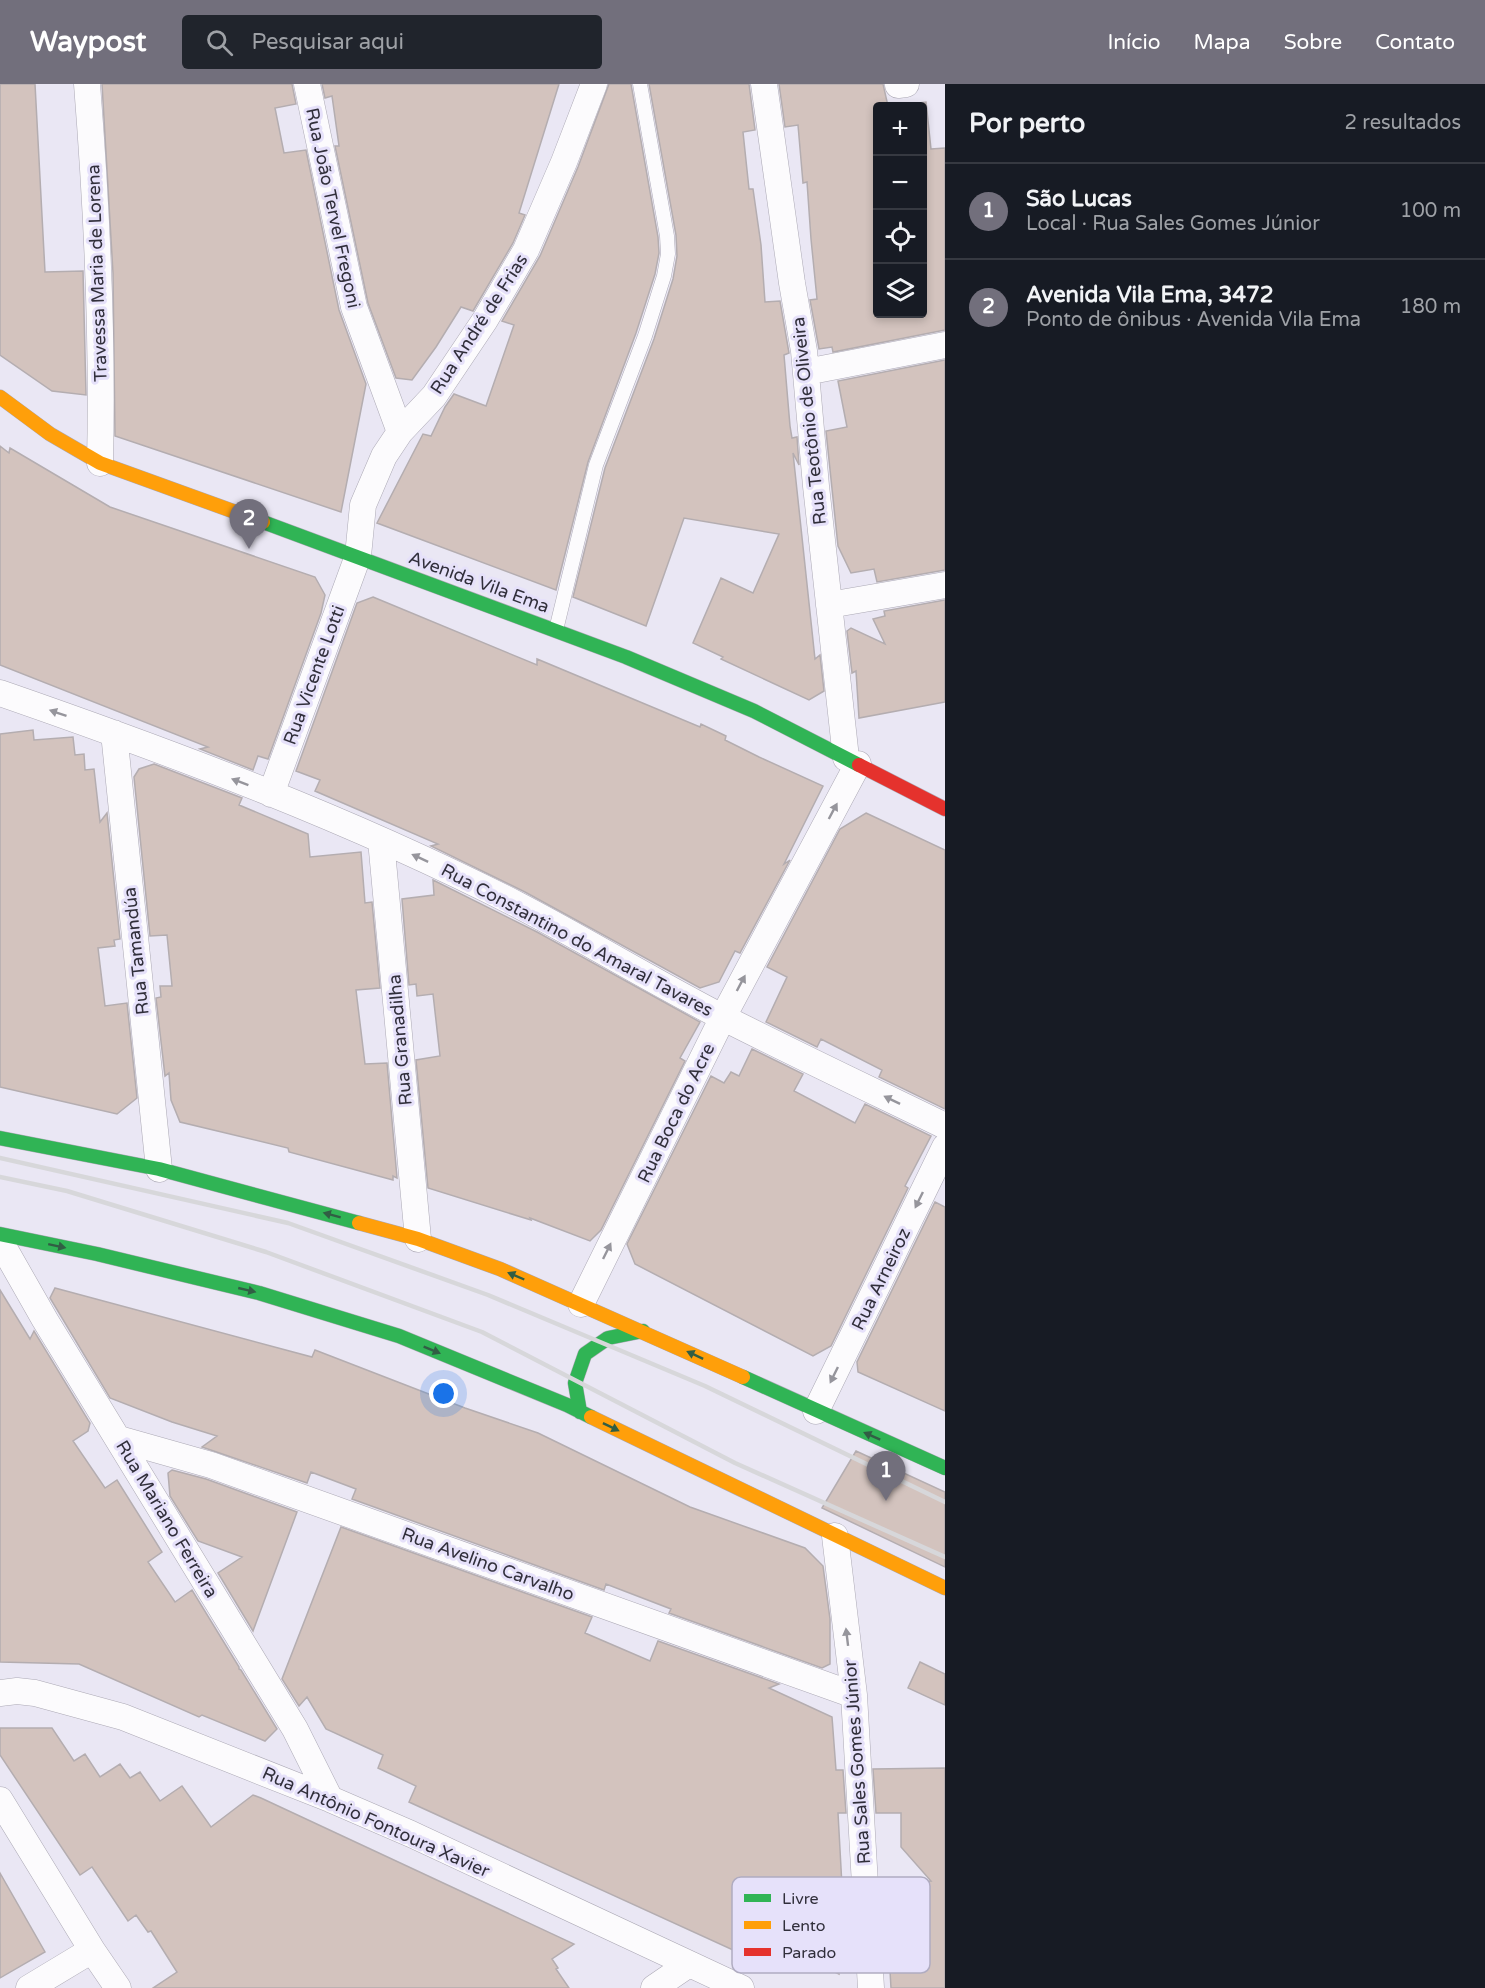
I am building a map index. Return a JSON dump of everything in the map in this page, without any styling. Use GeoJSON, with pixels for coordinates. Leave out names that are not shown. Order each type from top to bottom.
{"type":"FeatureCollection","features":[{"type":"Feature","properties":{"kind":"main road","name":"Avenida Vila Ema"},"geometry":{"type":"LineString","coordinates":[[0,397],[50,434],[100,463],[556,630],[754,711],[945,809]]}},
{"type":"Feature","properties":{"kind":"main road"},"geometry":{"type":"LineString","coordinates":[[0,1137],[30,1145],[159,1169],[418,1239],[500,1269],[643,1331],[945,1468]]}},
{"type":"Feature","properties":{"kind":"main road"},"geometry":{"type":"LineString","coordinates":[[0,1233],[270,1296],[399,1336],[579,1412],[945,1588]]}},
{"type":"Feature","properties":{"kind":"main road"},"geometry":{"type":"LineString","coordinates":[[579,1412],[575,1383],[585,1353],[608,1338],[643,1331]]}},
{"type":"Feature","properties":{"kind":"street","name":"Travessa Maria de Lorena"},"geometry":{"type":"LineString","coordinates":[[87,84],[94,175],[102,374],[100,463]]}},
{"type":"Feature","properties":{"kind":"street","name":"Rua João Tervel Fregoni"},"geometry":{"type":"LineString","coordinates":[[306,84],[354,306],[400,432]]}},
{"type":"Feature","properties":{"kind":"street","name":"Rua André de Frias"},"geometry":{"type":"LineString","coordinates":[[358,556],[363,505],[384,456],[400,432],[434,396],[485,320],[526,250],[564,162],[594,84]]}},
{"type":"Feature","properties":{"kind":"street","name":"Rua Teotônio de Oliveira"},"geometry":{"type":"LineString","coordinates":[[765,84],[806,372],[829,605],[852,761]]}},
{"type":"Feature","properties":{"kind":"street"},"geometry":{"type":"LineString","coordinates":[[806,372],[945,345]]}},
{"type":"Feature","properties":{"kind":"street","name":"Rua Vicente Lotti"},"geometry":{"type":"LineString","coordinates":[[271,794],[358,556]]}},
{"type":"Feature","properties":{"kind":"street"},"geometry":{"type":"LineString","coordinates":[[829,605],[945,585]]}},
{"type":"Feature","properties":{"kind":"street","name":"Rua Constantino do Amaral Tavares"},"geometry":{"type":"LineString","coordinates":[[0,693],[114,733],[381,840],[517,904],[723,1017],[945,1126]]}},
{"type":"Feature","properties":{"kind":"street","name":"Rua Tamandúa"},"geometry":{"type":"LineString","coordinates":[[114,733],[159,1169]]}},
{"type":"Feature","properties":{"kind":"street","name":"Rua Boca do Acre"},"geometry":{"type":"LineString","coordinates":[[580,1304],[852,761]]}},
{"type":"Feature","properties":{"kind":"street","name":"Rua Granadilha"},"geometry":{"type":"LineString","coordinates":[[381,840],[418,1239]]}},
{"type":"Feature","properties":{"kind":"street","name":"Rua Arneiroz"},"geometry":{"type":"LineString","coordinates":[[816,1411],[945,1147]]}},
{"type":"Feature","properties":{"kind":"street","name":"Rua Mariano Ferreira"},"geometry":{"type":"LineString","coordinates":[[0,1241],[45,1320],[295,1729],[330,1798]]}},
{"type":"Feature","properties":{"kind":"street","name":"Rua Avelino Carvalho"},"geometry":{"type":"LineString","coordinates":[[119,1439],[222,1469],[854,1695]]}},
{"type":"Feature","properties":{"kind":"street","name":"Rua Sales Gomes Júnior"},"geometry":{"type":"LineString","coordinates":[[836,1536],[854,1695],[865,1877]]}},
{"type":"Feature","properties":{"kind":"street","name":"Rua Antônio Fontoura Xavier"},"geometry":{"type":"LineString","coordinates":[[0,1694],[17,1690],[35,1693],[123,1717],[330,1798],[741,1988]]}},
{"type":"Feature","properties":{"kind":"street"},"geometry":{"type":"LineString","coordinates":[[0,1800],[92,1950],[118,1988]]}},
{"type":"Feature","properties":{"kind":"street"},"geometry":{"type":"LineString","coordinates":[[29,1988],[92,1950]]}},
{"type":"Feature","properties":{"kind":"street"},"geometry":{"type":"LineString","coordinates":[[654,1988],[690,1964]]}},
{"type":"Feature","properties":{"kind":"street","name":"Rua Sales Gomes Júnior"},"geometry":{"type":"LineString","coordinates":[[870,1973],[871,1988]]}},
{"type":"Feature","properties":{"kind":"lane"},"geometry":{"type":"LineString","coordinates":[[556,630],[596,465],[645,336],[664,276],[668,254],[667,236],[640,84]]}},
{"type":"Feature","properties":{"kind":"building"},"geometry":{"type":"Polygon","coordinates":[[[0,84],[35,84],[45,272],[83,271],[86,395],[52,391],[0,355],[0,84]]]}},
{"type":"Feature","properties":{"kind":"building"},"geometry":{"type":"Polygon","coordinates":[[[102,84],[292,84],[296,104],[275,108],[284,153],[306,150],[339,310],[366,384],[341,512],[115,436],[113,273],[102,84]]]}},
{"type":"Feature","properties":{"kind":"building"},"geometry":{"type":"Polygon","coordinates":[[[322,84],[559,84],[519,213],[525,215],[513,243],[473,311],[461,307],[412,380],[396,378],[368,303],[335,146],[339,146],[332,96],[325,98],[322,84]]]}},
{"type":"Feature","properties":{"kind":"building"},"geometry":{"type":"Polygon","coordinates":[[[609,84],[631,84],[659,253],[655,274],[636,333],[588,462],[556,590],[377,523],[423,434],[431,436],[454,394],[486,406],[514,325],[502,321],[540,256],[578,167],[609,84]]]}},
{"type":"Feature","properties":{"kind":"building"},"geometry":{"type":"Polygon","coordinates":[[[649,84],[749,84],[755,130],[743,132],[749,189],[753,189],[761,245],[765,302],[780,301],[789,353],[784,355],[790,426],[792,438],[797,437],[799,465],[793,453],[815,659],[820,655],[824,691],[809,700],[721,659],[723,657],[693,643],[721,578],[753,593],[779,534],[684,518],[646,626],[573,597],[605,468],[654,339],[673,279],[677,256],[676,235],[649,84]]]}},
{"type":"Feature","properties":{"kind":"building"},"geometry":{"type":"Polygon","coordinates":[[[779,84],[883,84],[887,102],[873,102],[873,318],[927,318],[927,111],[931,149],[945,148],[945,330],[833,352],[832,347],[819,349],[810,300],[817,299],[807,182],[803,183],[798,125],[785,127],[779,84]]]}},
{"type":"Feature","properties":{"kind":"building"},"geometry":{"type":"Polygon","coordinates":[[[945,360],[945,570],[877,582],[874,569],[851,573],[838,546],[826,431],[847,427],[838,381],[945,360]]]}},
{"type":"Feature","properties":{"kind":"building"},"geometry":{"type":"Polygon","coordinates":[[[0,446],[9,453],[10,448],[110,507],[315,577],[325,595],[321,613],[268,759],[258,756],[253,770],[200,749],[208,747],[0,665],[0,446]]]}},
{"type":"Feature","properties":{"kind":"building"},"geometry":{"type":"Polygon","coordinates":[[[373,597],[537,665],[537,659],[700,727],[701,724],[726,736],[725,740],[823,786],[784,864],[790,860],[740,953],[735,951],[719,982],[700,988],[525,892],[431,846],[438,844],[315,791],[320,780],[296,771],[357,603],[373,597]]]}},
{"type":"Feature","properties":{"kind":"building"},"geometry":{"type":"Polygon","coordinates":[[[945,600],[945,702],[859,718],[856,671],[852,673],[847,631],[851,628],[885,644],[873,619],[885,616],[884,611],[945,600]]]}},
{"type":"Feature","properties":{"kind":"building"},"geometry":{"type":"Polygon","coordinates":[[[33,730],[34,740],[73,737],[75,755],[84,754],[85,770],[94,769],[100,822],[107,813],[120,939],[114,940],[115,946],[98,948],[105,1006],[127,1003],[137,1098],[117,1114],[0,1087],[0,734],[33,730]]]}},
{"type":"Feature","properties":{"kind":"building"},"geometry":{"type":"Polygon","coordinates":[[[154,764],[242,798],[239,805],[308,834],[310,857],[361,852],[365,903],[372,902],[380,988],[356,990],[365,1064],[387,1063],[397,1178],[393,1176],[393,1180],[289,1152],[288,1148],[180,1122],[171,1100],[169,1073],[165,1076],[156,998],[161,997],[160,986],[172,986],[167,935],[150,936],[134,777],[139,769],[154,764]]]}},
{"type":"Feature","properties":{"kind":"building"},"geometry":{"type":"Polygon","coordinates":[[[866,813],[945,850],[945,1109],[879,1077],[882,1070],[821,1039],[817,1047],[766,1022],[787,977],[767,967],[840,829],[866,813]]]}},
{"type":"Feature","properties":{"kind":"building"},"geometry":{"type":"Polygon","coordinates":[[[433,880],[537,932],[700,1022],[680,1058],[685,1061],[601,1230],[590,1241],[530,1218],[531,1220],[428,1188],[416,1060],[440,1056],[433,994],[417,996],[416,984],[409,985],[402,899],[434,895],[433,880]]]}},
{"type":"Feature","properties":{"kind":"building"},"geometry":{"type":"Polygon","coordinates":[[[752,1049],[803,1074],[794,1091],[855,1123],[865,1104],[931,1136],[905,1186],[908,1188],[831,1346],[813,1356],[635,1264],[627,1244],[711,1076],[724,1083],[731,1072],[739,1076],[752,1049]]]}},
{"type":"Feature","properties":{"kind":"building"},"geometry":{"type":"Polygon","coordinates":[[[935,1202],[945,1207],[945,1411],[858,1372],[857,1362],[935,1202]]]}},
{"type":"Feature","properties":{"kind":"building"},"geometry":{"type":"Polygon","coordinates":[[[55,1288],[312,1357],[315,1350],[465,1408],[538,1433],[690,1507],[805,1548],[823,1566],[830,1619],[830,1664],[822,1668],[669,1613],[671,1609],[606,1584],[604,1590],[352,1499],[356,1489],[311,1472],[307,1483],[202,1447],[217,1436],[172,1422],[110,1398],[50,1298],[55,1288]]]}},
{"type":"Feature","properties":{"kind":"building"},"geometry":{"type":"Polygon","coordinates":[[[0,1290],[30,1339],[34,1331],[90,1423],[88,1431],[73,1441],[105,1488],[117,1480],[162,1552],[148,1562],[175,1602],[192,1590],[277,1729],[265,1741],[202,1715],[199,1717],[79,1664],[0,1662],[0,1290]]]}},
{"type":"Feature","properties":{"kind":"building"},"geometry":{"type":"Polygon","coordinates":[[[856,1451],[945,1492],[945,1567],[822,1508],[856,1451]]]}},
{"type":"Feature","properties":{"kind":"building"},"geometry":{"type":"Polygon","coordinates":[[[172,1470],[206,1479],[297,1512],[253,1631],[218,1573],[242,1557],[198,1541],[170,1496],[168,1473],[172,1470]]]}},
{"type":"Feature","properties":{"kind":"building"},"geometry":{"type":"Polygon","coordinates":[[[341,1527],[592,1617],[585,1633],[650,1661],[658,1641],[779,1684],[769,1688],[832,1717],[836,1770],[843,1770],[846,1813],[838,1813],[842,1877],[732,1877],[732,1950],[409,1802],[416,1786],[378,1768],[383,1755],[326,1729],[307,1697],[299,1706],[282,1679],[341,1527]]]}},
{"type":"Feature","properties":{"kind":"building"},"geometry":{"type":"Polygon","coordinates":[[[920,1662],[945,1674],[945,1705],[908,1688],[920,1662]]]}},
{"type":"Feature","properties":{"kind":"building"},"geometry":{"type":"Polygon","coordinates":[[[0,1728],[52,1728],[74,1761],[85,1754],[100,1777],[120,1764],[130,1778],[140,1772],[160,1801],[182,1786],[211,1827],[253,1795],[261,1798],[574,1944],[552,1959],[569,1988],[153,1988],[177,1972],[151,1931],[148,1932],[136,1915],[128,1921],[92,1867],[80,1875],[0,1755],[0,1728]]]}},
{"type":"Feature","properties":{"kind":"building"},"geometry":{"type":"Polygon","coordinates":[[[945,1768],[945,1988],[891,1988],[890,1973],[930,1973],[931,1881],[930,1877],[927,1877],[901,1847],[901,1813],[876,1813],[873,1769],[945,1768]]]}},
{"type":"Feature","properties":{"kind":"building"},"geometry":{"type":"Polygon","coordinates":[[[0,1873],[45,1952],[0,1978],[0,1873]]]}},
{"type":"Feature","properties":{"kind":"railway"},"geometry":{"type":"LineString","coordinates":[[0,1158],[288,1223],[488,1295],[705,1386],[945,1502]]}},
{"type":"Feature","properties":{"kind":"railway"},"geometry":{"type":"LineString","coordinates":[[0,1177],[67,1191],[266,1252],[482,1332],[735,1463],[945,1557]]}},
{"type":"Feature","properties":{"kind":"traffic: fast"},"geometry":{"type":"LineString","coordinates":[[263,522],[626,657],[754,711],[859,765]]}},
{"type":"Feature","properties":{"kind":"traffic: fast"},"geometry":{"type":"LineString","coordinates":[[0,1138],[159,1169],[359,1223]]}},
{"type":"Feature","properties":{"kind":"traffic: fast"},"geometry":{"type":"LineString","coordinates":[[0,1234],[97,1254],[259,1293],[399,1336],[591,1417]]}},
{"type":"Feature","properties":{"kind":"traffic: fast"},"geometry":{"type":"LineString","coordinates":[[580,1412],[575,1383],[585,1354],[608,1338],[643,1331]]}},
{"type":"Feature","properties":{"kind":"traffic: fast"},"geometry":{"type":"LineString","coordinates":[[743,1377],[945,1468]]}},
{"type":"Feature","properties":{"kind":"traffic: slow"},"geometry":{"type":"LineString","coordinates":[[0,397],[50,434],[100,463],[263,522]]}},
{"type":"Feature","properties":{"kind":"traffic: slow"},"geometry":{"type":"LineString","coordinates":[[359,1223],[418,1239],[500,1269],[743,1377]]}},
{"type":"Feature","properties":{"kind":"traffic: slow"},"geometry":{"type":"LineString","coordinates":[[591,1417],[945,1588]]}},
{"type":"Feature","properties":{"kind":"traffic: jam"},"geometry":{"type":"LineString","coordinates":[[859,765],[945,809]]}},
{"type":"Feature","properties":{"kind":"place","name":"Avenida Vila Ema, 3472"},"geometry":{"type":"Point","coordinates":[249,549]}},
{"type":"Feature","properties":{"kind":"place","name":"São Lucas"},"geometry":{"type":"Point","coordinates":[886,1501]}}]}
